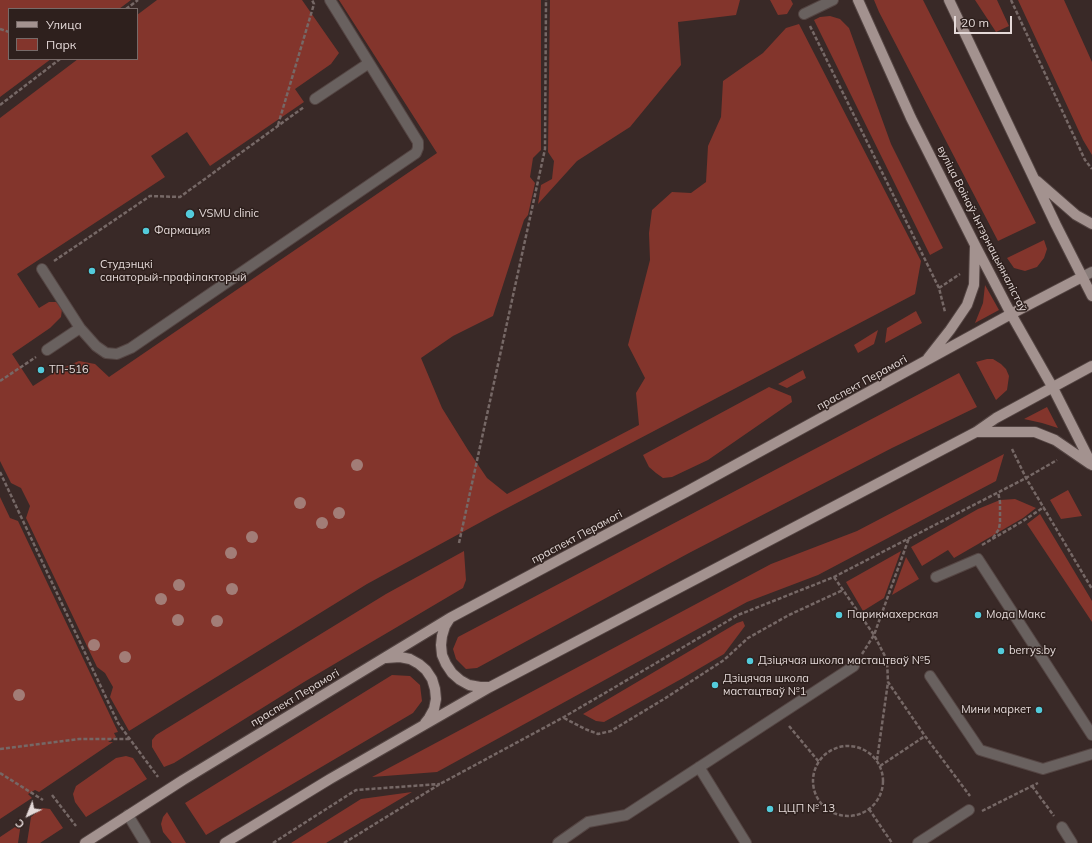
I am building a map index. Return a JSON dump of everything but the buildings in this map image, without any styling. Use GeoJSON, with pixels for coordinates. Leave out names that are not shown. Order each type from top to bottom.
{"type":"FeatureCollection","features":[{"type":"Feature","properties":{"kind":"main road","name":"вуліца Воінаў-Інтэрнацыяналістаў"},"geometry":{"type":"LineString","coordinates":[[858,0],[911,118],[975,245],[1011,314],[1053,388],[1092,466]]}},
{"type":"Feature","properties":{"kind":"main road"},"geometry":{"type":"LineString","coordinates":[[949,0],[1092,296]]}},
{"type":"Feature","properties":{"kind":"main road"},"geometry":{"type":"LineString","coordinates":[[1034,178],[1076,215],[1092,224]]}},
{"type":"Feature","properties":{"kind":"main road"},"geometry":{"type":"LineString","coordinates":[[925,362],[967,305],[974,285],[975,245]]}},
{"type":"Feature","properties":{"kind":"main road","name":"праспект Перамогі"},"geometry":{"type":"LineString","coordinates":[[85,843],[183,780],[450,618],[686,492],[1011,314],[1092,272]]}},
{"type":"Feature","properties":{"kind":"main road"},"geometry":{"type":"LineString","coordinates":[[225,843],[330,779],[490,687],[976,432],[996,418],[1092,366]]}},
{"type":"Feature","properties":{"kind":"main road"},"geometry":{"type":"LineString","coordinates":[[976,432],[1035,432],[1055,440],[1092,466]]}},
{"type":"Feature","properties":{"kind":"main road"},"geometry":{"type":"LineString","coordinates":[[450,618],[445,626],[441,646],[442,655],[446,664],[452,673],[464,683],[480,687],[490,687]]}},
{"type":"Feature","properties":{"kind":"main road"},"geometry":{"type":"LineString","coordinates":[[381,660],[390,657],[410,659],[426,670],[432,679],[436,699],[434,709],[422,726]]}},
{"type":"Feature","properties":{"kind":"lane"},"geometry":{"type":"LineString","coordinates":[[42,269],[80,328],[96,346],[106,353],[117,354],[131,348],[405,162],[416,153],[418,142],[330,0]]}},
{"type":"Feature","properties":{"kind":"lane"},"geometry":{"type":"LineString","coordinates":[[804,14],[833,0]]}},
{"type":"Feature","properties":{"kind":"lane"},"geometry":{"type":"LineString","coordinates":[[315,99],[369,63]]}},
{"type":"Feature","properties":{"kind":"lane"},"geometry":{"type":"LineString","coordinates":[[47,350],[80,328]]}},
{"type":"Feature","properties":{"kind":"lane"},"geometry":{"type":"LineString","coordinates":[[936,577],[978,559],[1092,735]]}},
{"type":"Feature","properties":{"kind":"lane"},"geometry":{"type":"LineString","coordinates":[[558,843],[588,822],[626,815],[854,666]]}},
{"type":"Feature","properties":{"kind":"lane"},"geometry":{"type":"LineString","coordinates":[[930,676],[980,750],[1043,769],[1092,754]]}},
{"type":"Feature","properties":{"kind":"lane"},"geometry":{"type":"LineString","coordinates":[[700,768],[746,843]]}},
{"type":"Feature","properties":{"kind":"lane"},"geometry":{"type":"LineString","coordinates":[[918,843],[973,808]]}},
{"type":"Feature","properties":{"kind":"lane"},"geometry":{"type":"LineString","coordinates":[[128,815],[146,843]]}},
{"type":"Feature","properties":{"kind":"lane"},"geometry":{"type":"LineString","coordinates":[[1062,827],[1072,843]]}},
{"type":"Feature","properties":{"kind":"path"},"geometry":{"type":"LineString","coordinates":[[127,8],[138,0]]}},
{"type":"Feature","properties":{"kind":"path"},"geometry":{"type":"LineString","coordinates":[[278,126],[314,4],[312,0]]}},
{"type":"Feature","properties":{"kind":"path"},"geometry":{"type":"LineString","coordinates":[[459,543],[545,149],[546,0]]}},
{"type":"Feature","properties":{"kind":"path"},"geometry":{"type":"LineString","coordinates":[[1011,0],[1085,160],[1092,169]]}},
{"type":"Feature","properties":{"kind":"path"},"geometry":{"type":"LineString","coordinates":[[804,14],[939,288],[946,317]]}},
{"type":"Feature","properties":{"kind":"path"},"geometry":{"type":"LineString","coordinates":[[0,105],[59,60]]}},
{"type":"Feature","properties":{"kind":"path"},"geometry":{"type":"LineString","coordinates":[[42,269],[150,196],[180,197],[315,99]]}},
{"type":"Feature","properties":{"kind":"path"},"geometry":{"type":"LineString","coordinates":[[939,288],[963,272]]}},
{"type":"Feature","properties":{"kind":"path"},"geometry":{"type":"LineString","coordinates":[[0,381],[47,350]]}},
{"type":"Feature","properties":{"kind":"path"},"geometry":{"type":"LineString","coordinates":[[1012,449],[1026,478],[1092,589]]}},
{"type":"Feature","properties":{"kind":"path"},"geometry":{"type":"LineString","coordinates":[[344,843],[440,784],[564,717],[738,615],[834,577],[1026,478],[1061,458]]}},
{"type":"Feature","properties":{"kind":"path"},"geometry":{"type":"LineString","coordinates":[[0,472],[118,723],[158,777]]}},
{"type":"Feature","properties":{"kind":"path"},"geometry":{"type":"LineString","coordinates":[[993,538],[999,529],[1000,522],[1000,502],[998,492]]}},
{"type":"Feature","properties":{"kind":"path"},"geometry":{"type":"LineString","coordinates":[[980,545],[1023,521],[1044,507]]}},
{"type":"Feature","properties":{"kind":"path"},"geometry":{"type":"LineString","coordinates":[[854,666],[874,635],[909,538]]}},
{"type":"Feature","properties":{"kind":"path"},"geometry":{"type":"LineString","coordinates":[[834,577],[874,635],[887,660],[888,682],[877,761]]}},
{"type":"Feature","properties":{"kind":"path"},"geometry":{"type":"LineString","coordinates":[[564,717],[585,729],[598,734],[611,731],[724,660],[748,638],[789,614],[843,590]]}},
{"type":"Feature","properties":{"kind":"path"},"geometry":{"type":"LineString","coordinates":[[888,682],[925,736],[972,799]]}},
{"type":"Feature","properties":{"kind":"path"},"geometry":{"type":"LineString","coordinates":[[780,715],[819,762]]}},
{"type":"Feature","properties":{"kind":"path"},"geometry":{"type":"LineString","coordinates":[[880,766],[925,736]]}},
{"type":"Feature","properties":{"kind":"path"},"geometry":{"type":"LineString","coordinates":[[0,749],[79,739],[130,739]]}},
{"type":"Feature","properties":{"kind":"path"},"geometry":{"type":"LineString","coordinates":[[848,746],[861,748],[877,761],[880,766],[883,780],[881,793],[874,805],[856,815],[849,816],[836,814],[824,806],[817,795],[814,782],[814,775],[819,762],[823,757],[834,749],[848,746]]}},
{"type":"Feature","properties":{"kind":"path"},"geometry":{"type":"LineString","coordinates":[[0,773],[43,800]]}},
{"type":"Feature","properties":{"kind":"path"},"geometry":{"type":"LineString","coordinates":[[973,808],[981,812],[1039,783]]}},
{"type":"Feature","properties":{"kind":"path"},"geometry":{"type":"LineString","coordinates":[[273,843],[356,790],[440,784]]}},
{"type":"Feature","properties":{"kind":"path"},"geometry":{"type":"LineString","coordinates":[[1032,786],[1062,827]]}},
{"type":"Feature","properties":{"kind":"path"},"geometry":{"type":"LineString","coordinates":[[52,794],[76,826]]}},
{"type":"Feature","properties":{"kind":"path"},"geometry":{"type":"LineString","coordinates":[[869,809],[892,843]]}},
{"type":"Feature","properties":{"kind":"green space"},"geometry":{"type":"Polygon","coordinates":[[[0,0],[131,0],[120,8],[8,8],[8,60],[50,60],[0,97],[0,0]]]}},
{"type":"Feature","properties":{"kind":"green space"},"geometry":{"type":"Polygon","coordinates":[[[157,0],[302,0],[339,53],[331,64],[295,89],[304,102],[210,166],[187,132],[151,156],[165,177],[17,274],[39,308],[49,302],[56,302],[62,309],[61,317],[50,328],[12,354],[33,386],[58,370],[79,361],[95,364],[109,377],[437,153],[339,0],[541,0],[541,150],[533,158],[530,177],[535,183],[528,215],[524,220],[493,316],[453,336],[421,358],[442,408],[468,450],[487,478],[507,494],[639,425],[636,393],[645,378],[628,345],[650,260],[649,233],[652,210],[672,192],[691,193],[706,182],[708,146],[721,117],[723,81],[763,53],[786,28],[799,24],[921,261],[915,294],[492,516],[367,584],[129,731],[110,697],[113,687],[105,673],[97,667],[26,518],[30,506],[21,488],[11,483],[0,461],[0,118],[77,60],[138,60],[138,14],[157,0]]]}},
{"type":"Feature","properties":{"kind":"green space"},"geometry":{"type":"Polygon","coordinates":[[[550,0],[740,0],[736,15],[678,22],[681,65],[630,127],[577,161],[538,204],[541,185],[552,179],[554,161],[548,152],[550,0]]]}},
{"type":"Feature","properties":{"kind":"green space"},"geometry":{"type":"Polygon","coordinates":[[[770,0],[791,0],[793,4],[787,14],[778,15],[770,0]]]}},
{"type":"Feature","properties":{"kind":"green space"},"geometry":{"type":"Polygon","coordinates":[[[874,0],[923,0],[1036,223],[998,241],[874,0]]]}},
{"type":"Feature","properties":{"kind":"green space"},"geometry":{"type":"Polygon","coordinates":[[[975,0],[997,0],[1009,26],[996,32],[975,0]]]}},
{"type":"Feature","properties":{"kind":"green space"},"geometry":{"type":"Polygon","coordinates":[[[1018,0],[1064,0],[1092,62],[1092,155],[1083,140],[1018,0]]]}},
{"type":"Feature","properties":{"kind":"green space"},"geometry":{"type":"Polygon","coordinates":[[[830,16],[840,19],[849,28],[891,144],[943,248],[930,255],[814,20],[820,17],[830,16]]]}},
{"type":"Feature","properties":{"kind":"green space"},"geometry":{"type":"Polygon","coordinates":[[[1044,240],[1047,249],[1044,258],[1037,267],[1025,271],[1014,268],[1007,258],[1044,240]]]}},
{"type":"Feature","properties":{"kind":"green space"},"geometry":{"type":"Polygon","coordinates":[[[985,285],[999,310],[975,323],[983,303],[985,285]]]}},
{"type":"Feature","properties":{"kind":"green space"},"geometry":{"type":"Polygon","coordinates":[[[916,311],[922,323],[885,343],[887,328],[916,311]]]}},
{"type":"Feature","properties":{"kind":"green space"},"geometry":{"type":"Polygon","coordinates":[[[878,330],[874,344],[858,353],[854,345],[878,330]]]}},
{"type":"Feature","properties":{"kind":"green space"},"geometry":{"type":"Polygon","coordinates":[[[993,359],[1001,364],[1006,369],[1009,376],[1007,390],[996,400],[976,362],[993,359]]]}},
{"type":"Feature","properties":{"kind":"green space"},"geometry":{"type":"Polygon","coordinates":[[[803,370],[806,378],[787,388],[778,384],[803,370]]]}},
{"type":"Feature","properties":{"kind":"green space"},"geometry":{"type":"Polygon","coordinates":[[[959,373],[977,407],[892,448],[689,553],[477,668],[466,669],[456,659],[453,649],[458,637],[959,373]]]}},
{"type":"Feature","properties":{"kind":"green space"},"geometry":{"type":"Polygon","coordinates":[[[769,387],[791,396],[792,402],[708,460],[672,477],[663,478],[649,467],[643,455],[769,387]]]}},
{"type":"Feature","properties":{"kind":"green space"},"geometry":{"type":"Polygon","coordinates":[[[1047,407],[1058,428],[1024,419],[1047,407]]]}},
{"type":"Feature","properties":{"kind":"green space"},"geometry":{"type":"Polygon","coordinates":[[[1004,454],[996,481],[818,575],[747,602],[437,772],[372,777],[771,564],[857,531],[1004,454]]]}},
{"type":"Feature","properties":{"kind":"green space"},"geometry":{"type":"Polygon","coordinates":[[[1068,490],[1082,516],[1061,519],[1050,500],[1068,490]]]}},
{"type":"Feature","properties":{"kind":"green space"},"geometry":{"type":"Polygon","coordinates":[[[0,497],[10,518],[18,521],[118,732],[114,733],[116,737],[108,742],[113,742],[39,792],[35,790],[28,794],[32,798],[0,819],[0,497]]]}},
{"type":"Feature","properties":{"kind":"green space"},"geometry":{"type":"Polygon","coordinates":[[[1015,499],[1036,508],[1023,518],[954,558],[948,550],[922,566],[911,547],[978,509],[1000,500],[1015,499]]]}},
{"type":"Feature","properties":{"kind":"green space"},"geometry":{"type":"Polygon","coordinates":[[[1040,514],[1092,601],[1092,622],[1027,524],[1040,514]]]}},
{"type":"Feature","properties":{"kind":"green space"},"geometry":{"type":"Polygon","coordinates":[[[464,551],[466,580],[463,588],[304,682],[174,763],[164,767],[152,747],[152,740],[156,735],[386,594],[464,551]]]}},
{"type":"Feature","properties":{"kind":"green space"},"geometry":{"type":"Polygon","coordinates":[[[901,551],[884,598],[863,611],[846,582],[901,551]]]}},
{"type":"Feature","properties":{"kind":"green space"},"geometry":{"type":"Polygon","coordinates":[[[906,557],[919,579],[892,595],[906,557]]]}},
{"type":"Feature","properties":{"kind":"green space"},"geometry":{"type":"Polygon","coordinates":[[[743,621],[745,626],[724,654],[683,678],[604,722],[596,721],[583,714],[737,623],[743,621]]]}},
{"type":"Feature","properties":{"kind":"green space"},"geometry":{"type":"Polygon","coordinates":[[[392,675],[410,676],[420,685],[422,701],[413,713],[206,835],[185,803],[392,675]]]}},
{"type":"Feature","properties":{"kind":"green space"},"geometry":{"type":"Polygon","coordinates":[[[126,756],[133,758],[147,779],[86,817],[75,802],[73,794],[76,786],[116,758],[126,756]]]}},
{"type":"Feature","properties":{"kind":"green space"},"geometry":{"type":"Polygon","coordinates":[[[412,792],[326,843],[291,843],[361,799],[412,792]]]}},
{"type":"Feature","properties":{"kind":"green space"},"geometry":{"type":"Polygon","coordinates":[[[42,808],[50,809],[63,828],[40,843],[27,843],[31,817],[42,808]]]}},
{"type":"Feature","properties":{"kind":"green space"},"geometry":{"type":"Polygon","coordinates":[[[167,812],[186,843],[172,843],[163,832],[161,824],[163,817],[167,812]]]}},
{"type":"Feature","properties":{"kind":"green space"},"geometry":{"type":"Polygon","coordinates":[[[21,823],[18,843],[0,843],[0,837],[21,823]]]}},
{"type":"Feature","properties":{"kind":"place","name":"VSMU clinic"},"geometry":{"type":"Point","coordinates":[190,214]}},
{"type":"Feature","properties":{"kind":"place","name":"Фармация"},"geometry":{"type":"Point","coordinates":[146,231]}},
{"type":"Feature","properties":{"kind":"place","name":"Студэнцкі санаторый-прафілакторый"},"geometry":{"type":"Point","coordinates":[92,271]}},
{"type":"Feature","properties":{"kind":"place","name":"ТП-516"},"geometry":{"type":"Point","coordinates":[41,370]}},
{"type":"Feature","properties":{"kind":"place","name":"Парикмахерская"},"geometry":{"type":"Point","coordinates":[839,615]}},
{"type":"Feature","properties":{"kind":"place","name":"Мода Макс"},"geometry":{"type":"Point","coordinates":[978,615]}},
{"type":"Feature","properties":{"kind":"place","name":"berrys.by"},"geometry":{"type":"Point","coordinates":[1001,651]}},
{"type":"Feature","properties":{"kind":"place","name":"Дзіцячая школа мастацтваў №5"},"geometry":{"type":"Point","coordinates":[750,661]}},
{"type":"Feature","properties":{"kind":"place","name":"Дзіцячая школа мастацтваў №1"},"geometry":{"type":"Point","coordinates":[715,685]}},
{"type":"Feature","properties":{"kind":"place","name":"Мини маркет"},"geometry":{"type":"Point","coordinates":[1039,710]}},
{"type":"Feature","properties":{"kind":"place","name":"ЦЦП № 13"},"geometry":{"type":"Point","coordinates":[770,809]}}]}
